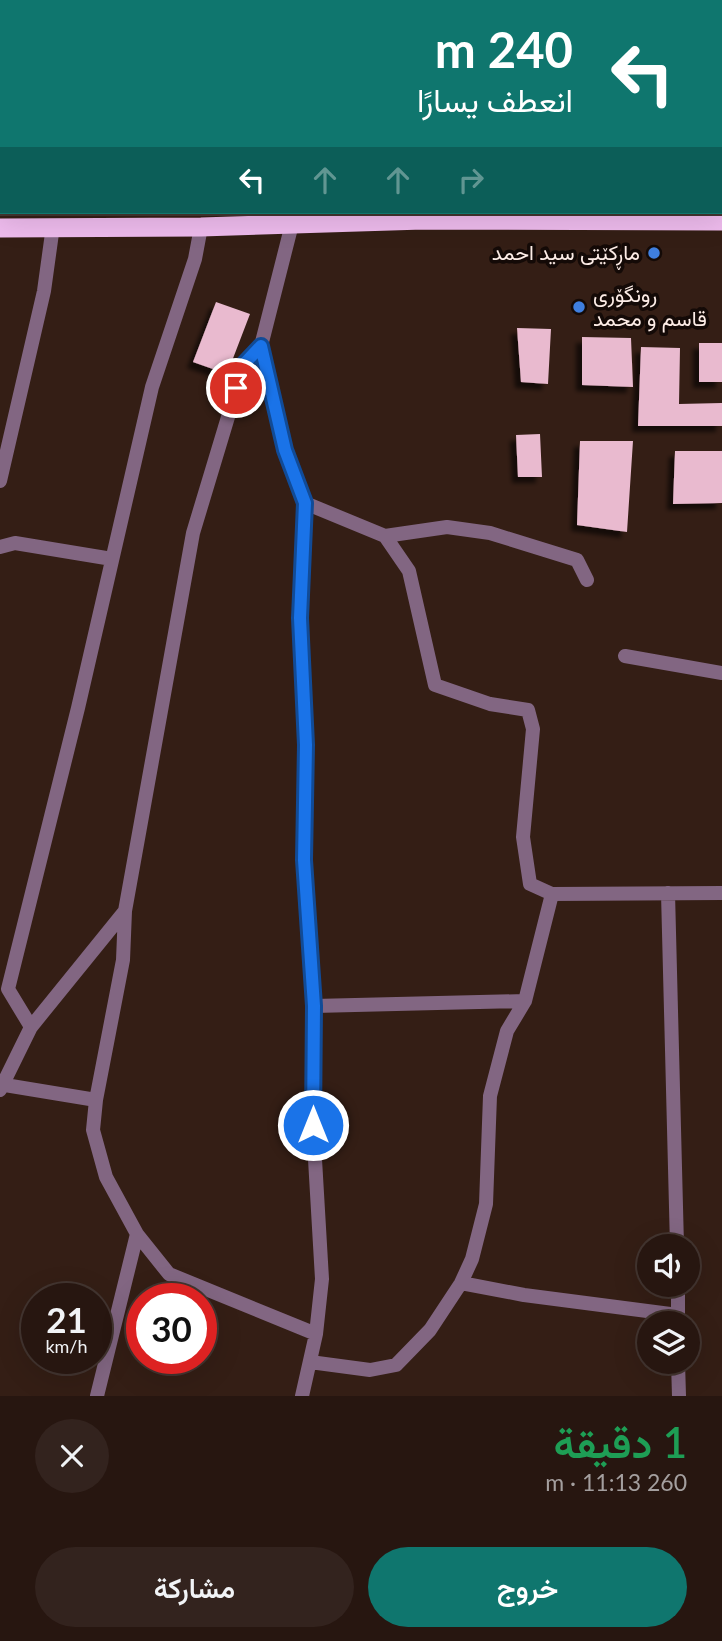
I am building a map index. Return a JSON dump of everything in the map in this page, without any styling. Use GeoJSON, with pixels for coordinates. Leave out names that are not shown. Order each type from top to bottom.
{"type":"FeatureCollection","features":[{"type":"Feature","properties":{"kind":"highway"},"geometry":{"type":"LineString","coordinates":[[118,214],[140,226]]}},
{"type":"Feature","properties":{"kind":"highway"},"geometry":{"type":"LineString","coordinates":[[0,228],[722,220]]}},
{"type":"Feature","properties":{"kind":"street"},"geometry":{"type":"LineString","coordinates":[[292,224],[261,346],[285,450],[305,503],[300,618],[306,745],[304,860],[314,1006],[313,1125],[322,1279],[316,1334],[302,1396]]}},
{"type":"Feature","properties":{"kind":"street"},"geometry":{"type":"LineString","coordinates":[[0,481],[44,291],[53,226]]}},
{"type":"Feature","properties":{"kind":"street"},"geometry":{"type":"LineString","coordinates":[[31,1027],[8,989],[152,387],[195,259],[201,227]]}},
{"type":"Feature","properties":{"kind":"street"},"geometry":{"type":"LineString","coordinates":[[261,346],[244,364],[193,533],[125,911],[123,960],[96,1100],[93,1130],[106,1177],[137,1234],[169,1274],[316,1334]]}},
{"type":"Feature","properties":{"kind":"street"},"geometry":{"type":"LineString","coordinates":[[305,503],[385,536],[447,527],[490,533],[577,560],[587,580]]}},
{"type":"Feature","properties":{"kind":"street"},"geometry":{"type":"LineString","coordinates":[[385,536],[409,570],[435,685],[490,704],[528,710],[533,729],[523,836],[530,884],[552,894],[722,893]]}},
{"type":"Feature","properties":{"kind":"street"},"geometry":{"type":"LineString","coordinates":[[0,547],[15,543],[112,559]]}},
{"type":"Feature","properties":{"kind":"street"},"geometry":{"type":"LineString","coordinates":[[625,656],[722,673]]}},
{"type":"Feature","properties":{"kind":"street"},"geometry":{"type":"LineString","coordinates":[[668,893],[677,1234]]}},
{"type":"Feature","properties":{"kind":"street"},"geometry":{"type":"LineString","coordinates":[[310,1362],[370,1370],[396,1365],[430,1330],[461,1283],[472,1259],[486,1204],[490,1096],[507,1031],[524,1001],[552,894]]}},
{"type":"Feature","properties":{"kind":"street"},"geometry":{"type":"LineString","coordinates":[[96,1100],[3,1088],[31,1027],[125,911]]}},
{"type":"Feature","properties":{"kind":"street"},"geometry":{"type":"LineString","coordinates":[[314,1006],[524,1001]]}},
{"type":"Feature","properties":{"kind":"street"},"geometry":{"type":"LineString","coordinates":[[97,1396],[137,1234]]}},
{"type":"Feature","properties":{"kind":"street"},"geometry":{"type":"LineString","coordinates":[[461,1283],[637,1313]]}},
{"type":"Feature","properties":{"kind":"street"},"geometry":{"type":"LineString","coordinates":[[678,1374],[678,1396]]}},
{"type":"Feature","properties":{"kind":"building"},"geometry":{"type":"Polygon","coordinates":[[[216,302],[250,314],[227,374],[193,362],[216,302]]]}},
{"type":"Feature","properties":{"kind":"building"},"geometry":{"type":"Polygon","coordinates":[[[517,328],[551,329],[548,384],[521,382],[517,328]]]}},
{"type":"Feature","properties":{"kind":"building"},"geometry":{"type":"Polygon","coordinates":[[[582,337],[631,338],[633,387],[582,385],[582,337]]]}},
{"type":"Feature","properties":{"kind":"building"},"geometry":{"type":"Polygon","coordinates":[[[699,343],[722,343],[722,382],[699,382],[699,343]]]}},
{"type":"Feature","properties":{"kind":"building"},"geometry":{"type":"Polygon","coordinates":[[[641,347],[680,348],[679,404],[722,403],[722,426],[638,426],[641,347]]]}},
{"type":"Feature","properties":{"kind":"building"},"geometry":{"type":"Polygon","coordinates":[[[540,434],[542,477],[518,477],[516,435],[540,434]]]}},
{"type":"Feature","properties":{"kind":"building"},"geometry":{"type":"Polygon","coordinates":[[[580,441],[633,441],[627,532],[577,525],[580,441]]]}},
{"type":"Feature","properties":{"kind":"building"},"geometry":{"type":"Polygon","coordinates":[[[675,451],[722,451],[722,503],[673,504],[675,451]]]}},
{"type":"Feature","properties":{"kind":"place","name":"ماڕکێتی سید احمد"},"geometry":{"type":"Point","coordinates":[654,253]}},
{"type":"Feature","properties":{"kind":"place","name":"رونگۆری قاسم و محمد"},"geometry":{"type":"Point","coordinates":[579,307]}},
{"type":"Feature","properties":{"kind":"route"},"geometry":{"type":"LineString","coordinates":[[236,388],[244,364],[261,346],[285,450],[305,503],[300,618],[306,745],[304,860],[314,1006],[313,1125]]}}]}
